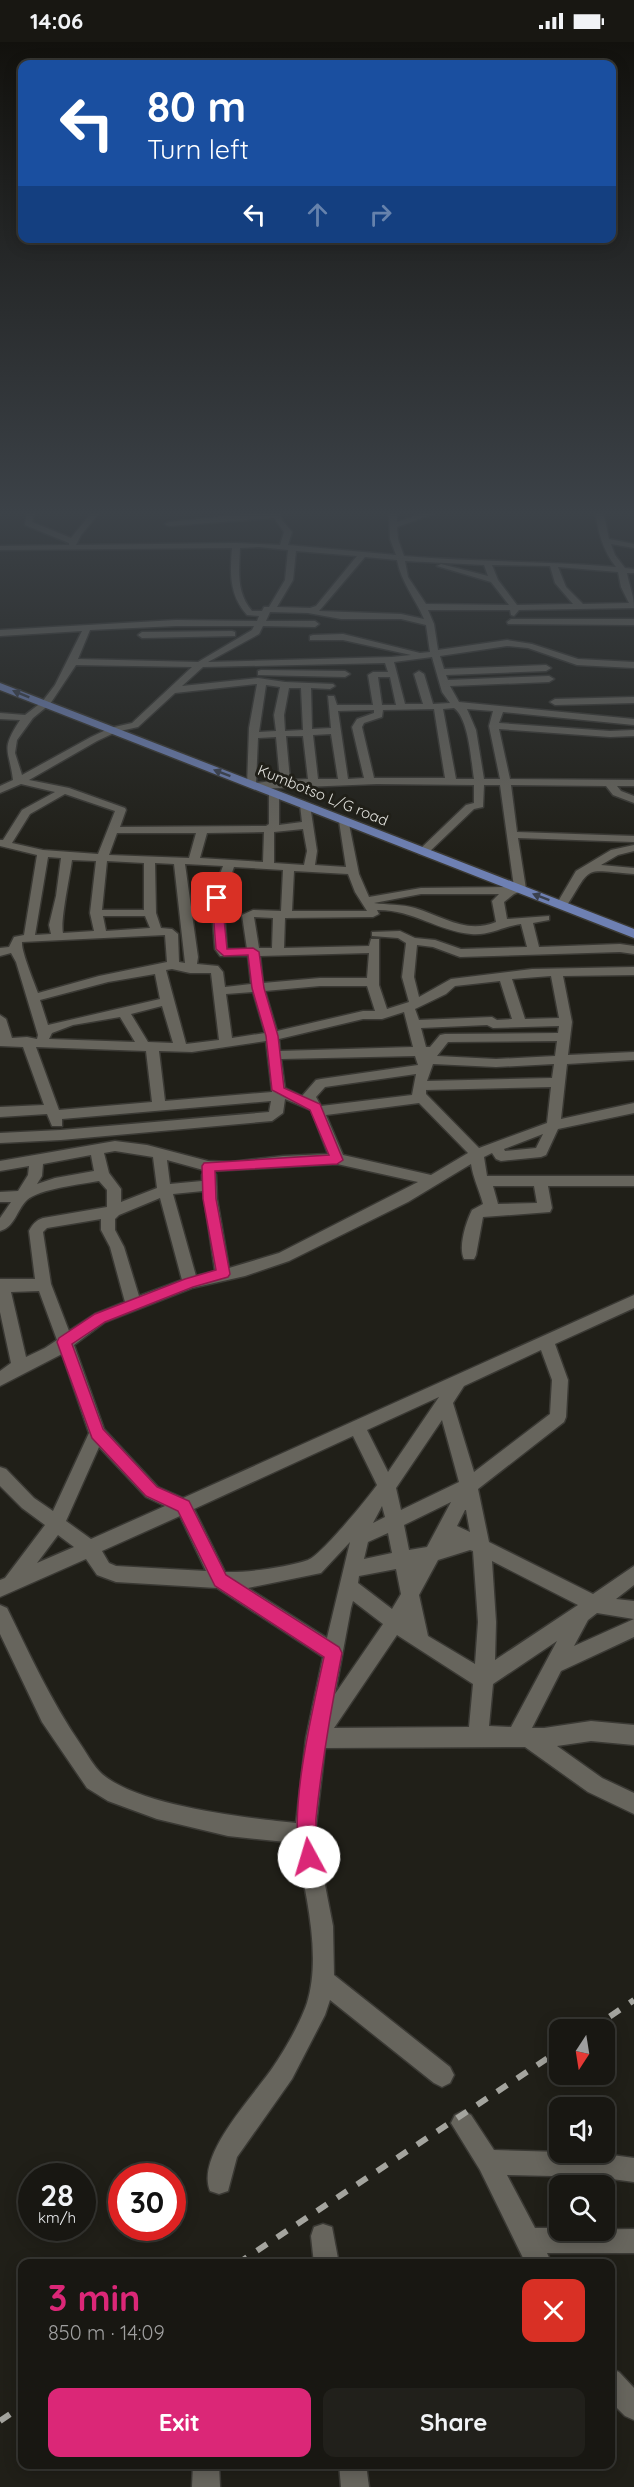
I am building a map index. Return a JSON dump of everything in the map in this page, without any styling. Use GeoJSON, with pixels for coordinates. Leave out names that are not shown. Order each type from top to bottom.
{"type":"FeatureCollection","features":[{"type":"Feature","properties":{"kind":"main road","name":"Kumbotso L/G road"},"geometry":{"type":"LineString","coordinates":[[0,686],[515,890],[562,905],[634,934]]}},
{"type":"Feature","properties":{"kind":"street"},"geometry":{"type":"LineString","coordinates":[[85,633],[173,625]]}},
{"type":"Feature","properties":{"kind":"street"},"geometry":{"type":"LineString","coordinates":[[0,790],[53,764],[113,730],[135,725],[201,664],[256,632],[259,625]]}},
{"type":"Feature","properties":{"kind":"street"},"geometry":{"type":"LineString","coordinates":[[315,625],[313,638],[317,662]]}},
{"type":"Feature","properties":{"kind":"street"},"geometry":{"type":"LineString","coordinates":[[423,852],[470,807],[479,805],[479,781],[471,730],[463,710],[456,705],[445,683],[430,625]]}},
{"type":"Feature","properties":{"kind":"street"},"geometry":{"type":"LineString","coordinates":[[511,625],[512,644]]}},
{"type":"Feature","properties":{"kind":"street"},"geometry":{"type":"LineString","coordinates":[[0,633],[250,635]]}},
{"type":"Feature","properties":{"kind":"street"},"geometry":{"type":"LineString","coordinates":[[18,780],[10,755],[13,739],[26,718],[45,704],[72,662],[85,633]]}},
{"type":"Feature","properties":{"kind":"street"},"geometry":{"type":"LineString","coordinates":[[313,638],[343,637],[425,656]]}},
{"type":"Feature","properties":{"kind":"street"},"geometry":{"type":"LineString","coordinates":[[72,662],[201,664],[343,662],[388,660],[512,644],[577,662],[634,665]]}},
{"type":"Feature","properties":{"kind":"street"},"geometry":{"type":"LineString","coordinates":[[541,651],[556,714]]}},
{"type":"Feature","properties":{"kind":"street"},"geometry":{"type":"LineString","coordinates":[[388,660],[394,674],[401,708]]}},
{"type":"Feature","properties":{"kind":"street"},"geometry":{"type":"LineString","coordinates":[[173,690],[262,682],[330,686],[344,680],[343,662]]}},
{"type":"Feature","properties":{"kind":"street"},"geometry":{"type":"LineString","coordinates":[[442,672],[546,668]]}},
{"type":"Feature","properties":{"kind":"street"},"geometry":{"type":"LineString","coordinates":[[66,672],[345,674]]}},
{"type":"Feature","properties":{"kind":"street"},"geometry":{"type":"LineString","coordinates":[[370,781],[357,727],[360,722],[378,717],[374,675],[394,674]]}},
{"type":"Feature","properties":{"kind":"street"},"geometry":{"type":"LineString","coordinates":[[419,674],[433,707],[451,781]]}},
{"type":"Feature","properties":{"kind":"street"},"geometry":{"type":"LineString","coordinates":[[262,682],[254,735],[253,785],[343,781],[608,781],[634,783]]}},
{"type":"Feature","properties":{"kind":"street"},"geometry":{"type":"LineString","coordinates":[[445,683],[552,690],[634,700]]}},
{"type":"Feature","properties":{"kind":"street"},"geometry":{"type":"LineString","coordinates":[[285,685],[279,715],[285,783]]}},
{"type":"Feature","properties":{"kind":"street"},"geometry":{"type":"LineString","coordinates":[[306,686],[305,706],[313,782]]}},
{"type":"Feature","properties":{"kind":"street"},"geometry":{"type":"LineString","coordinates":[[330,686],[343,781]]}},
{"type":"Feature","properties":{"kind":"street"},"geometry":{"type":"LineString","coordinates":[[333,708],[456,705],[634,722]]}},
{"type":"Feature","properties":{"kind":"street"},"geometry":{"type":"LineString","coordinates":[[0,706],[22,714],[26,718]]}},
{"type":"Feature","properties":{"kind":"street"},"geometry":{"type":"LineString","coordinates":[[499,708],[494,726],[505,781],[512,835],[515,890]]}},
{"type":"Feature","properties":{"kind":"street"},"geometry":{"type":"LineString","coordinates":[[0,716],[26,718]]}},
{"type":"Feature","properties":{"kind":"street"},"geometry":{"type":"LineString","coordinates":[[494,726],[610,734],[634,733]]}},
{"type":"Feature","properties":{"kind":"street"},"geometry":{"type":"LineString","coordinates":[[254,735],[336,731]]}},
{"type":"Feature","properties":{"kind":"street"},"geometry":{"type":"LineString","coordinates":[[2,764],[16,768]]}},
{"type":"Feature","properties":{"kind":"street"},"geometry":{"type":"LineString","coordinates":[[18,780],[65,790],[120,809],[102,858],[96,913],[101,935]]}},
{"type":"Feature","properties":{"kind":"street"},"geometry":{"type":"LineString","coordinates":[[608,781],[617,793],[634,800]]}},
{"type":"Feature","properties":{"kind":"street"},"geometry":{"type":"LineString","coordinates":[[65,790],[26,812],[3,844],[43,852],[102,858],[179,860],[229,865],[352,871]]}},
{"type":"Feature","properties":{"kind":"street"},"geometry":{"type":"LineString","coordinates":[[268,867],[269,829],[274,825],[274,793]]}},
{"type":"Feature","properties":{"kind":"street"},"geometry":{"type":"LineString","coordinates":[[305,806],[312,850],[309,869]]}},
{"type":"Feature","properties":{"kind":"street"},"geometry":{"type":"LineString","coordinates":[[344,821],[352,871],[359,892],[371,907],[376,934],[373,982],[375,997],[382,1015]]}},
{"type":"Feature","properties":{"kind":"street"},"geometry":{"type":"LineString","coordinates":[[114,830],[269,829],[307,825]]}},
{"type":"Feature","properties":{"kind":"street"},"geometry":{"type":"LineString","coordinates":[[194,861],[202,830]]}},
{"type":"Feature","properties":{"kind":"street"},"geometry":{"type":"LineString","coordinates":[[512,835],[634,839]]}},
{"type":"Feature","properties":{"kind":"street"},"geometry":{"type":"LineString","coordinates":[[562,905],[580,873],[615,852],[634,848]]}},
{"type":"Feature","properties":{"kind":"street"},"geometry":{"type":"LineString","coordinates":[[28,938],[43,852]]}},
{"type":"Feature","properties":{"kind":"street"},"geometry":{"type":"LineString","coordinates":[[58,937],[55,924],[62,896],[67,855]]}},
{"type":"Feature","properties":{"kind":"street"},"geometry":{"type":"LineString","coordinates":[[149,860],[150,913],[156,930]]}},
{"type":"Feature","properties":{"kind":"street"},"geometry":{"type":"LineString","coordinates":[[179,860],[192,957],[190,969]]}},
{"type":"Feature","properties":{"kind":"street"},"geometry":{"type":"LineString","coordinates":[[229,865],[217,898],[221,949],[224,953],[374,949]]}},
{"type":"Feature","properties":{"kind":"street"},"geometry":{"type":"LineString","coordinates":[[588,867],[634,871]]}},
{"type":"Feature","properties":{"kind":"street"},"geometry":{"type":"LineString","coordinates":[[278,951],[289,868]]}},
{"type":"Feature","properties":{"kind":"street"},"geometry":{"type":"LineString","coordinates":[[371,907],[421,891],[515,890]]}},
{"type":"Feature","properties":{"kind":"street"},"geometry":{"type":"LineString","coordinates":[[502,923],[498,901],[515,890]]}},
{"type":"Feature","properties":{"kind":"street"},"geometry":{"type":"LineString","coordinates":[[0,1138],[62,1135],[272,1116],[276,1113],[279,1093],[272,1036],[258,988],[248,915],[253,913],[282,915],[371,907],[400,908],[462,929],[494,929],[502,923],[545,918]]}},
{"type":"Feature","properties":{"kind":"street"},"geometry":{"type":"LineString","coordinates":[[96,913],[150,913]]}},
{"type":"Feature","properties":{"kind":"street"},"geometry":{"type":"LineString","coordinates":[[526,920],[534,951]]}},
{"type":"Feature","properties":{"kind":"street"},"geometry":{"type":"LineString","coordinates":[[43,1038],[22,962],[15,949],[17,940],[156,930],[172,934],[174,964]]}},
{"type":"Feature","properties":{"kind":"street"},"geometry":{"type":"LineString","coordinates":[[376,934],[400,935],[412,941],[435,944],[460,952],[620,948],[634,950]]}},
{"type":"Feature","properties":{"kind":"street"},"geometry":{"type":"LineString","coordinates":[[412,941],[408,977],[419,1051]]}},
{"type":"Feature","properties":{"kind":"street"},"geometry":{"type":"LineString","coordinates":[[0,952],[15,949]]}},
{"type":"Feature","properties":{"kind":"street"},"geometry":{"type":"LineString","coordinates":[[32,998],[101,979],[160,969],[174,964],[190,969],[216,970],[226,1042]]}},
{"type":"Feature","properties":{"kind":"street"},"geometry":{"type":"LineString","coordinates":[[160,969],[181,1048]]}},
{"type":"Feature","properties":{"kind":"street"},"geometry":{"type":"LineString","coordinates":[[0,1019],[3,1042],[43,1038],[181,1048],[272,1036],[363,1015],[382,1015],[412,1005],[442,991],[451,983],[532,973],[634,971]]}},
{"type":"Feature","properties":{"kind":"street"},"geometry":{"type":"LineString","coordinates":[[0,1379],[20,1366],[51,1353],[100,1318],[190,1283],[245,1270],[284,1257],[435,1181],[477,1154],[541,1152],[553,1126],[565,1037],[566,1022],[556,974]]}},
{"type":"Feature","properties":{"kind":"street"},"geometry":{"type":"LineString","coordinates":[[505,977],[520,1023]]}},
{"type":"Feature","properties":{"kind":"street"},"geometry":{"type":"LineString","coordinates":[[220,991],[320,982],[373,982]]}},
{"type":"Feature","properties":{"kind":"street"},"geometry":{"type":"LineString","coordinates":[[43,1038],[57,1026],[123,1012],[152,1003],[167,1002]]}},
{"type":"Feature","properties":{"kind":"street"},"geometry":{"type":"LineString","coordinates":[[123,1012],[147,1046],[159,1105]]}},
{"type":"Feature","properties":{"kind":"street"},"geometry":{"type":"LineString","coordinates":[[415,1024],[492,1021],[493,1024],[566,1022]]}},
{"type":"Feature","properties":{"kind":"street"},"geometry":{"type":"LineString","coordinates":[[421,1092],[430,1060],[438,1043],[445,1038],[565,1037]]}},
{"type":"Feature","properties":{"kind":"street"},"geometry":{"type":"LineString","coordinates":[[27,1041],[69,1155]]}},
{"type":"Feature","properties":{"kind":"street"},"geometry":{"type":"LineString","coordinates":[[274,1054],[419,1051],[430,1060]]}},
{"type":"Feature","properties":{"kind":"street"},"geometry":{"type":"LineString","coordinates":[[337,1160],[317,1109],[309,1096],[321,1083],[430,1060],[496,1063],[634,1056]]}},
{"type":"Feature","properties":{"kind":"street"},"geometry":{"type":"LineString","coordinates":[[0,1112],[52,1112],[159,1105],[279,1093],[317,1109],[421,1092],[560,1082]]}},
{"type":"Feature","properties":{"kind":"street"},"geometry":{"type":"LineString","coordinates":[[421,1092],[477,1154],[480,1178],[484,1181],[491,1206],[477,1214],[471,1236],[470,1255]]}},
{"type":"Feature","properties":{"kind":"street"},"geometry":{"type":"LineString","coordinates":[[499,1152],[529,1133],[608,1111],[633,1111]]}},
{"type":"Feature","properties":{"kind":"street"},"geometry":{"type":"LineString","coordinates":[[0,1166],[115,1146],[132,1147],[208,1166],[231,1167],[283,1161],[337,1160],[435,1181]]}},
{"type":"Feature","properties":{"kind":"street"},"geometry":{"type":"LineString","coordinates":[[97,1150],[102,1175],[114,1188],[114,1211],[108,1217],[108,1230],[117,1247],[134,1306]]}},
{"type":"Feature","properties":{"kind":"street"},"geometry":{"type":"LineString","coordinates":[[499,1152],[510,1182]]}},
{"type":"Feature","properties":{"kind":"street"},"geometry":{"type":"LineString","coordinates":[[160,1154],[165,1190],[190,1283]]}},
{"type":"Feature","properties":{"kind":"street"},"geometry":{"type":"LineString","coordinates":[[0,1226],[3,1225],[35,1176],[36,1161]]}},
{"type":"Feature","properties":{"kind":"street"},"geometry":{"type":"LineString","coordinates":[[208,1166],[223,1274]]}},
{"type":"Feature","properties":{"kind":"street"},"geometry":{"type":"LineString","coordinates":[[0,1197],[21,1196],[55,1183],[102,1175]]}},
{"type":"Feature","properties":{"kind":"street"},"geometry":{"type":"LineString","coordinates":[[484,1181],[634,1180]]}},
{"type":"Feature","properties":{"kind":"street"},"geometry":{"type":"LineString","coordinates":[[484,1210],[545,1208],[540,1181]]}},
{"type":"Feature","properties":{"kind":"street"},"geometry":{"type":"LineString","coordinates":[[209,1185],[165,1190],[114,1211],[43,1224],[38,1227],[36,1232],[43,1285],[49,1295],[97,1433],[152,1492],[184,1506],[220,1580],[333,1653]]}},
{"type":"Feature","properties":{"kind":"street"},"geometry":{"type":"LineString","coordinates":[[20,1366],[1,1286],[43,1285]]}},
{"type":"Feature","properties":{"kind":"street"},"geometry":{"type":"LineString","coordinates":[[6,1587],[634,1301]]}},
{"type":"Feature","properties":{"kind":"street"},"geometry":{"type":"LineString","coordinates":[[360,1537],[470,1485],[558,1417],[560,1380],[546,1341]]}},
{"type":"Feature","properties":{"kind":"street"},"geometry":{"type":"LineString","coordinates":[[0,1474],[28,1503],[89,1548],[103,1569],[116,1574],[241,1581],[315,1567],[367,1513],[414,1450],[457,1383]]}},
{"type":"Feature","properties":{"kind":"street"},"geometry":{"type":"LineString","coordinates":[[445,1402],[470,1485],[488,1622],[478,1736]]}},
{"type":"Feature","properties":{"kind":"street"},"geometry":{"type":"LineString","coordinates":[[357,1427],[387,1487],[420,1641]]}},
{"type":"Feature","properties":{"kind":"street"},"geometry":{"type":"LineString","coordinates":[[6,1587],[56,1524],[97,1433]]}},
{"type":"Feature","properties":{"kind":"street"},"geometry":{"type":"LineString","coordinates":[[316,1738],[395,1622],[470,1485]]}},
{"type":"Feature","properties":{"kind":"street"},"geometry":{"type":"LineString","coordinates":[[219,2182],[226,2152],[284,2071],[317,2007],[323,1980],[322,1926],[305,1834],[316,1738],[333,1653],[367,1513]]}},
{"type":"Feature","properties":{"kind":"street"},"geometry":{"type":"LineString","coordinates":[[446,1529],[477,1543],[587,1609],[634,1610]]}},
{"type":"Feature","properties":{"kind":"street"},"geometry":{"type":"LineString","coordinates":[[351,1577],[404,1558],[477,1543]]}},
{"type":"Feature","properties":{"kind":"street"},"geometry":{"type":"LineString","coordinates":[[483,1678],[587,1609],[634,1574]]}},
{"type":"Feature","properties":{"kind":"street"},"geometry":{"type":"LineString","coordinates":[[351,1577],[395,1622],[420,1641],[483,1678]]}},
{"type":"Feature","properties":{"kind":"street"},"geometry":{"type":"LineString","coordinates":[[523,1737],[554,1665],[587,1609]]}},
{"type":"Feature","properties":{"kind":"street"},"geometry":{"type":"LineString","coordinates":[[0,1614],[49,1715],[94,1780],[115,1794],[157,1809],[228,1826],[305,1834]]}},
{"type":"Feature","properties":{"kind":"street"},"geometry":{"type":"LineString","coordinates":[[554,1665],[634,1628]]}},
{"type":"Feature","properties":{"kind":"street"},"geometry":{"type":"LineString","coordinates":[[316,1738],[478,1736],[544,1738],[591,1731],[634,1734]]}},
{"type":"Feature","properties":{"kind":"street"},"geometry":{"type":"LineString","coordinates":[[523,1737],[595,1785],[634,1804]]}},
{"type":"Feature","properties":{"kind":"street"},"geometry":{"type":"LineString","coordinates":[[323,1980],[442,2075]]}},
{"type":"Feature","properties":{"kind":"street"},"geometry":{"type":"LineString","coordinates":[[463,2123],[488,2162],[537,2259]]}},
{"type":"Feature","properties":{"kind":"street"},"geometry":{"type":"LineString","coordinates":[[488,2162],[597,2165],[634,2169]]}},
{"type":"Feature","properties":{"kind":"street"},"geometry":{"type":"LineString","coordinates":[[323,2236],[326,2259]]}},
{"type":"Feature","properties":{"kind":"street"},"geometry":{"type":"LineString","coordinates":[[527,2240],[634,2241]]}},
{"type":"Feature","properties":{"kind":"street"},"geometry":{"type":"LineString","coordinates":[[615,2386],[634,2407]]}},
{"type":"Feature","properties":{"kind":"street"},"geometry":{"type":"LineString","coordinates":[[206,2469],[206,2487]]}},
{"type":"Feature","properties":{"kind":"street"},"geometry":{"type":"LineString","coordinates":[[353,2469],[355,2487]]}},
{"type":"Feature","properties":{"kind":"railway"},"geometry":{"type":"LineString","coordinates":[[606,2019],[634,2000]]}},
{"type":"Feature","properties":{"kind":"railway"},"geometry":{"type":"LineString","coordinates":[[245,2259],[549,2057]]}},
{"type":"Feature","properties":{"kind":"railway"},"geometry":{"type":"LineString","coordinates":[[0,2421],[18,2409]]}},
{"type":"Feature","properties":{"kind":"route"},"geometry":{"type":"LineString","coordinates":[[217,898],[221,949],[224,953],[253,952],[258,988],[272,1036],[278,1090],[315,1107],[337,1160],[283,1161],[231,1167],[208,1166],[210,1199],[223,1274],[190,1283],[100,1318],[64,1342],[97,1433],[152,1492],[184,1506],[220,1580],[333,1653],[316,1738],[305,1834],[309,1857]]}}]}
